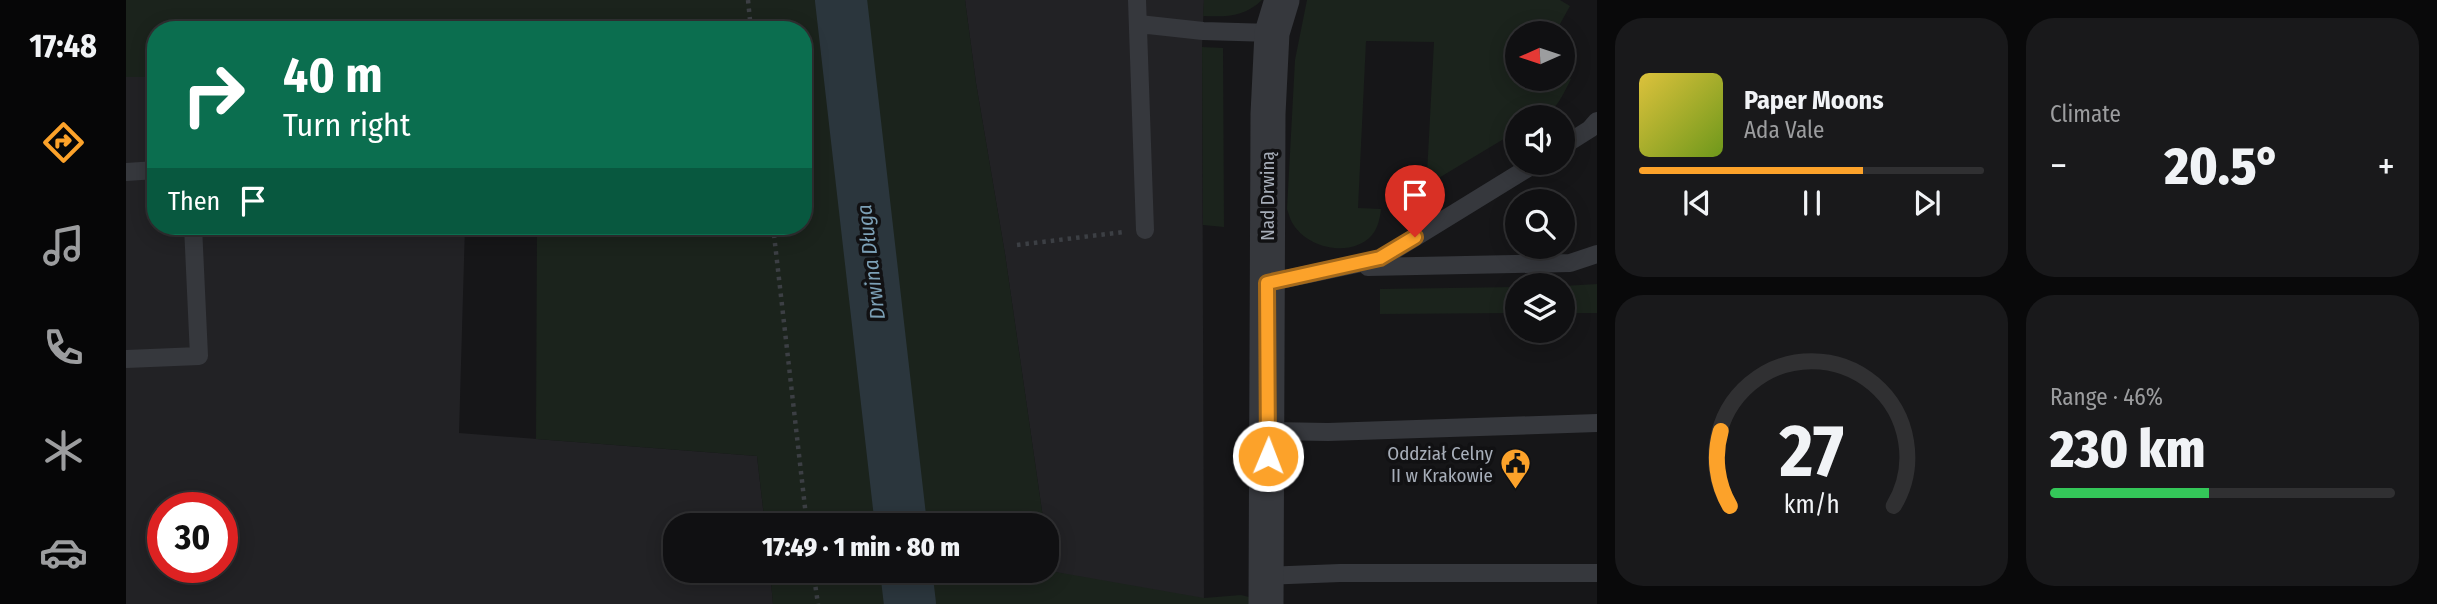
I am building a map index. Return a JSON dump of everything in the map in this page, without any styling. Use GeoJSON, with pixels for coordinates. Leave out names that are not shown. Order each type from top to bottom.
{"type":"FeatureCollection","features":[{"type":"Feature","properties":{"kind":"street","name":"Nad Drwiną"},"geometry":{"type":"LineString","coordinates":[[1266,590],[1268,114],[1272,33],[1282,0]]}},
{"type":"Feature","properties":{"kind":"lane"},"geometry":{"type":"LineString","coordinates":[[1137,0],[1145,230]]}},
{"type":"Feature","properties":{"kind":"lane"},"geometry":{"type":"LineString","coordinates":[[1139,24],[1203,31],[1272,33]]}},
{"type":"Feature","properties":{"kind":"lane"},"geometry":{"type":"LineString","coordinates":[[1575,138],[1597,121]]}},
{"type":"Feature","properties":{"kind":"lane"},"geometry":{"type":"LineString","coordinates":[[126,172],[147,171]]}},
{"type":"Feature","properties":{"kind":"lane"},"geometry":{"type":"LineString","coordinates":[[1267,283],[1380,258],[1516,175]]}},
{"type":"Feature","properties":{"kind":"lane"},"geometry":{"type":"LineString","coordinates":[[126,359],[199,356],[193,235]]}},
{"type":"Feature","properties":{"kind":"lane"},"geometry":{"type":"LineString","coordinates":[[1336,268],[1570,263],[1597,254]]}},
{"type":"Feature","properties":{"kind":"lane"},"geometry":{"type":"LineString","coordinates":[[1268,431],[1328,432],[1597,423]]}},
{"type":"Feature","properties":{"kind":"lane"},"geometry":{"type":"LineString","coordinates":[[1266,590],[1364,573],[1597,573]]}},
{"type":"Feature","properties":{"kind":"path"},"geometry":{"type":"LineString","coordinates":[[748,0],[750,21]]}},
{"type":"Feature","properties":{"kind":"path"},"geometry":{"type":"LineString","coordinates":[[774,235],[806,513]]}},
{"type":"Feature","properties":{"kind":"path"},"geometry":{"type":"LineString","coordinates":[[815,583],[818,604]]}},
{"type":"Feature","properties":{"kind":"shaded area"},"geometry":{"type":"Polygon","coordinates":[[[126,0],[965,0],[1042,513],[764,513],[757,456],[536,439],[537,235],[812,235],[812,21],[147,21],[147,77],[126,77],[126,0]]]}},
{"type":"Feature","properties":{"kind":"shaded area"},"geometry":{"type":"Polygon","coordinates":[[[965,0],[1204,0],[1204,604],[1059,573],[1059,513],[1042,513],[1005,254],[965,0]]]}},
{"type":"Feature","properties":{"kind":"shaded area"},"geometry":{"type":"Polygon","coordinates":[[[1204,0],[1262,0],[1249,10],[1235,15],[1203,16],[1204,0]]]}},
{"type":"Feature","properties":{"kind":"shaded area"},"geometry":{"type":"Polygon","coordinates":[[[1307,0],[1560,0],[1570,6],[1562,21],[1505,21],[1505,91],[1565,91],[1557,105],[1505,105],[1505,138],[1412,194],[1406,192],[1406,173],[1427,174],[1434,42],[1366,41],[1358,208],[1381,209],[1372,235],[1353,246],[1342,248],[1319,245],[1300,233],[1287,209],[1295,60],[1307,0]]]}},
{"type":"Feature","properties":{"kind":"shaded area"},"geometry":{"type":"Polygon","coordinates":[[[1202,47],[1223,48],[1224,227],[1203,225],[1202,47]]]}},
{"type":"Feature","properties":{"kind":"shaded area"},"geometry":{"type":"Polygon","coordinates":[[[126,77],[147,77],[147,235],[465,235],[459,433],[757,456],[764,513],[663,513],[663,583],[771,583],[773,604],[126,604],[126,77]]]}},
{"type":"Feature","properties":{"kind":"shaded area"},"geometry":{"type":"Polygon","coordinates":[[[1597,284],[1597,313],[1575,313],[1575,285],[1597,284]]]}},
{"type":"Feature","properties":{"kind":"shaded area"},"geometry":{"type":"Polygon","coordinates":[[[1505,287],[1505,313],[1380,314],[1380,289],[1505,287]]]}},
{"type":"Feature","properties":{"kind":"shaded area"},"geometry":{"type":"Polygon","coordinates":[[[1059,573],[1204,598],[1241,595],[1249,597],[1253,604],[773,604],[771,583],[1059,583],[1059,573]]]}},
{"type":"Feature","properties":{"kind":"waterway","name":"Drwina Długa"},"geometry":{"type":"LineString","coordinates":[[841,0],[900,513]]}},
{"type":"Feature","properties":{"kind":"waterway","name":"Drwina Długa"},"geometry":{"type":"LineString","coordinates":[[908,583],[910,604]]}},
{"type":"Feature","properties":{"kind":"place","name":"Oddział Celny II w Krakowie"},"geometry":{"type":"Point","coordinates":[1516,491]}},
{"type":"Feature","properties":{"kind":"route"},"geometry":{"type":"LineString","coordinates":[[1268,456],[1267,283],[1380,258],[1415,237]]}}]}
